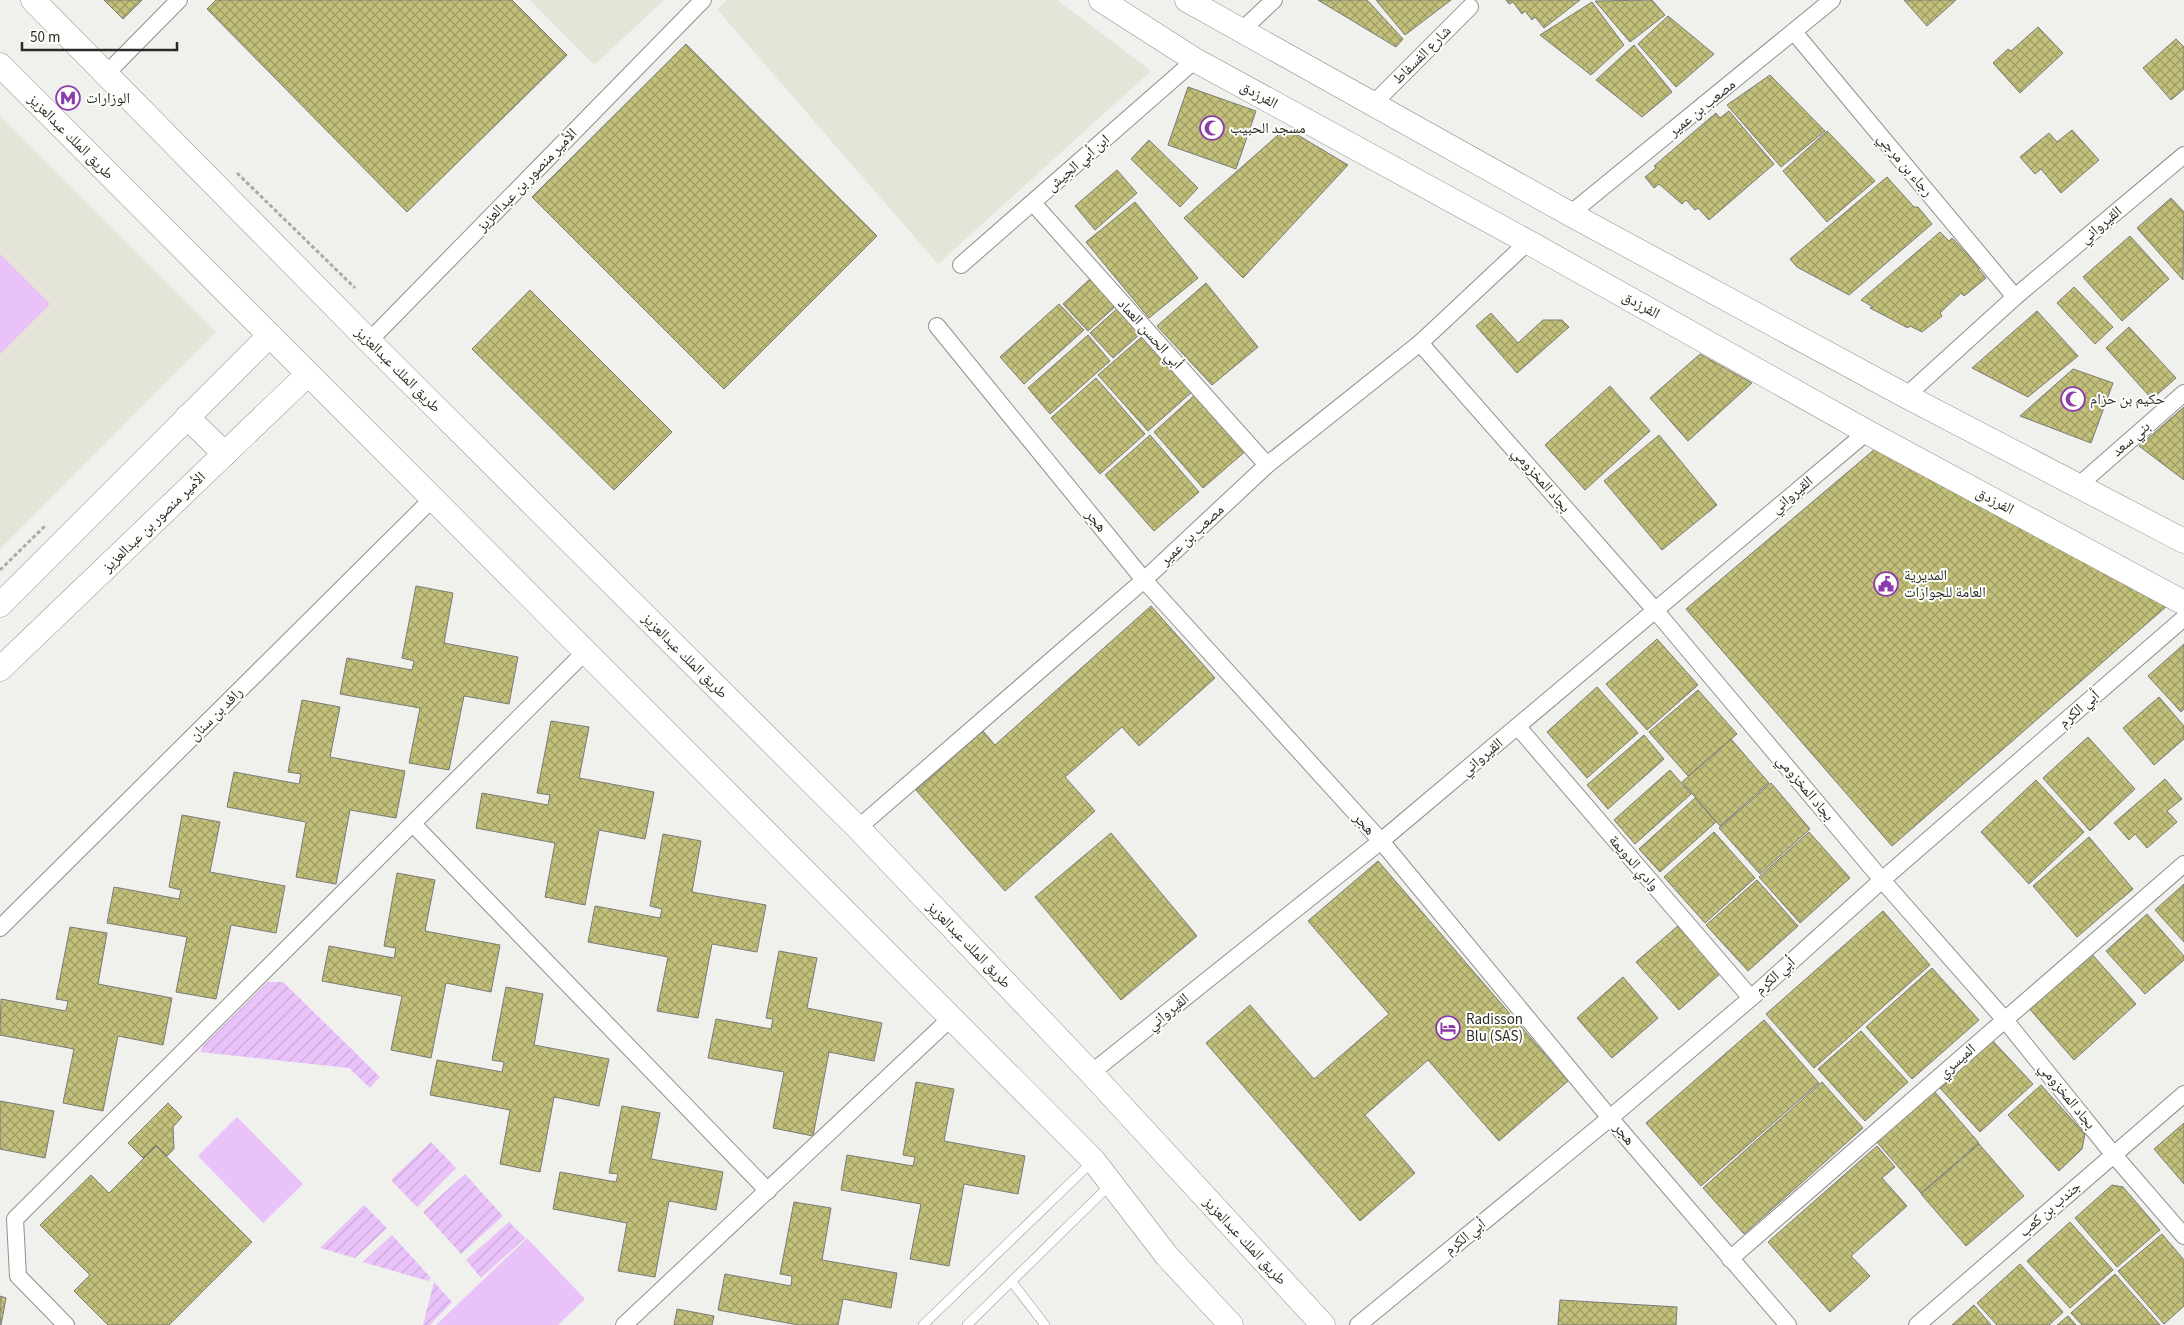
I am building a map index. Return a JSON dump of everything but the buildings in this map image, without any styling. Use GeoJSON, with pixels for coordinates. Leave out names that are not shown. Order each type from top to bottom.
{"type":"FeatureCollection","features":[{"type":"Feature","properties":{"kind":"main road","name":"طريق الملك عبدالعزيز"},"geometry":{"type":"LineString","coordinates":[[33,0],[369,341],[858,828],[1091,1073],[1323,1325]]}},
{"type":"Feature","properties":{"kind":"main road","name":"الفرزدق"},"geometry":{"type":"LineString","coordinates":[[1101,0],[1195,60],[1528,242],[1867,432],[2184,603]]}},
{"type":"Feature","properties":{"kind":"main road"},"geometry":{"type":"LineString","coordinates":[[1187,0],[1570,214],[1906,396],[2184,541]]}},
{"type":"Feature","properties":{"kind":"main road","name":"طريق الملك عبدالعزيز"},"geometry":{"type":"LineString","coordinates":[[0,65],[1093,1160],[1167,1256],[1231,1325]]}},
{"type":"Feature","properties":{"kind":"main road"},"geometry":{"type":"LineString","coordinates":[[0,605],[270,335]]}},
{"type":"Feature","properties":{"kind":"main road","name":"الأمير منصور بن عبدالعزيز"},"geometry":{"type":"LineString","coordinates":[[0,669],[308,374]]}},
{"type":"Feature","properties":{"kind":"main road"},"geometry":{"type":"LineString","coordinates":[[187,418],[225,454]]}},
{"type":"Feature","properties":{"kind":"street"},"geometry":{"type":"LineString","coordinates":[[106,74],[179,0]]}},
{"type":"Feature","properties":{"kind":"street","name":"الأمير منصور بن عبدالعزيز"},"geometry":{"type":"LineString","coordinates":[[369,341],[703,0]]}},
{"type":"Feature","properties":{"kind":"street"},"geometry":{"type":"LineString","coordinates":[[1241,31],[1274,0]]}},
{"type":"Feature","properties":{"kind":"street","name":"مصعب بن عمير"},"geometry":{"type":"LineString","coordinates":[[1570,214],[1832,0]]}},
{"type":"Feature","properties":{"kind":"street","name":"شارع الفسفاط"},"geometry":{"type":"LineString","coordinates":[[1373,104],[1470,7]]}},
{"type":"Feature","properties":{"kind":"street","name":"رجاء بن مرجي"},"geometry":{"type":"LineString","coordinates":[[1794,32],[2015,297]]}},
{"type":"Feature","properties":{"kind":"street","name":"ابن أبي الجيش"},"geometry":{"type":"LineString","coordinates":[[961,265],[1195,60]]}},
{"type":"Feature","properties":{"kind":"street","name":"القيرواني"},"geometry":{"type":"LineString","coordinates":[[1906,396],[2015,297],[2184,155]]}},
{"type":"Feature","properties":{"kind":"street","name":"أبي الحسن العماد"},"geometry":{"type":"LineString","coordinates":[[1033,203],[1267,465]]}},
{"type":"Feature","properties":{"kind":"street","name":"مصعب بن عمير"},"geometry":{"type":"LineString","coordinates":[[858,828],[1144,580],[1267,465],[1420,343],[1528,242]]}},
{"type":"Feature","properties":{"kind":"street","name":"هجر"},"geometry":{"type":"LineString","coordinates":[[937,326],[1144,580],[1380,842],[1610,1118],[1788,1325]]}},
{"type":"Feature","properties":{"kind":"street","name":"بجاد المخزومي"},"geometry":{"type":"LineString","coordinates":[[1420,343],[1655,610],[1882,880],[2005,1020],[2113,1154],[2184,1236]]}},
{"type":"Feature","properties":{"kind":"street","name":"بني سعد"},"geometry":{"type":"LineString","coordinates":[[2079,485],[2184,393]]}},
{"type":"Feature","properties":{"kind":"street","name":"القيرواني"},"geometry":{"type":"LineString","coordinates":[[1091,1073],[1380,842],[1867,432]]}},
{"type":"Feature","properties":{"kind":"street","name":"رافد بن سنان"},"geometry":{"type":"LineString","coordinates":[[0,928],[432,499]]}},
{"type":"Feature","properties":{"kind":"street","name":"أبي الكرم"},"geometry":{"type":"LineString","coordinates":[[1358,1325],[1610,1118],[1751,998],[1882,880],[2184,618]]}},
{"type":"Feature","properties":{"kind":"street"},"geometry":{"type":"LineString","coordinates":[[66,1325],[18,1276],[15,1219],[585,652]]}},
{"type":"Feature","properties":{"kind":"street","name":"وادي الدويمة"},"geometry":{"type":"LineString","coordinates":[[1518,727],[1751,998]]}},
{"type":"Feature","properties":{"kind":"street"},"geometry":{"type":"LineString","coordinates":[[414,824],[768,1191]]}},
{"type":"Feature","properties":{"kind":"street","name":"الميسري"},"geometry":{"type":"LineString","coordinates":[[1730,1259],[2184,864]]}},
{"type":"Feature","properties":{"kind":"street"},"geometry":{"type":"LineString","coordinates":[[624,1325],[951,1018]]}},
{"type":"Feature","properties":{"kind":"street","name":"جندب بن كعب"},"geometry":{"type":"LineString","coordinates":[[1917,1325],[2184,1094]]}},
{"type":"Feature","properties":{"kind":"lane"},"geometry":{"type":"LineString","coordinates":[[923,1325],[1093,1160]]}},
{"type":"Feature","properties":{"kind":"lane"},"geometry":{"type":"LineString","coordinates":[[967,1325],[1111,1184]]}},
{"type":"Feature","properties":{"kind":"lane"},"geometry":{"type":"LineString","coordinates":[[1012,1282],[1045,1325]]}},
{"type":"Feature","properties":{"kind":"path"},"geometry":{"type":"LineString","coordinates":[[234,169],[355,288]]}},
{"type":"Feature","properties":{"kind":"path"},"geometry":{"type":"LineString","coordinates":[[0,570],[50,521]]}},
{"type":"Feature","properties":{"kind":"shaded area"},"geometry":{"type":"Polygon","coordinates":[[[530,0],[664,0],[594,65],[530,0]]]}},
{"type":"Feature","properties":{"kind":"shaded area"},"geometry":{"type":"Polygon","coordinates":[[[727,0],[1057,0],[1151,71],[938,264],[717,9],[727,0]]]}},
{"type":"Feature","properties":{"kind":"shaded area"},"geometry":{"type":"Polygon","coordinates":[[[0,116],[216,332],[0,549],[0,116]]]}},
{"type":"Feature","properties":{"kind":"shaded area"},"geometry":{"type":"Polygon","coordinates":[[[0,254],[50,304],[0,354],[0,254]]]}},
{"type":"Feature","properties":{"kind":"shaded area"},"geometry":{"type":"Polygon","coordinates":[[[268,982],[283,982],[380,1077],[370,1088],[349,1068],[200,1052],[204,1045],[268,982]]]}},
{"type":"Feature","properties":{"kind":"shaded area"},"geometry":{"type":"Polygon","coordinates":[[[237,1117],[303,1184],[263,1223],[198,1156],[237,1117]]]}},
{"type":"Feature","properties":{"kind":"shaded area"},"geometry":{"type":"Polygon","coordinates":[[[431,1142],[456,1168],[417,1207],[391,1180],[431,1142]]]}},
{"type":"Feature","properties":{"kind":"shaded area"},"geometry":{"type":"Polygon","coordinates":[[[465,1174],[503,1216],[461,1254],[423,1212],[465,1174]]]}},
{"type":"Feature","properties":{"kind":"shaded area"},"geometry":{"type":"Polygon","coordinates":[[[364,1205],[387,1228],[355,1258],[320,1248],[364,1205]]]}},
{"type":"Feature","properties":{"kind":"shaded area"},"geometry":{"type":"Polygon","coordinates":[[[509,1222],[525,1238],[481,1278],[466,1260],[509,1222]]]}},
{"type":"Feature","properties":{"kind":"shaded area"},"geometry":{"type":"Polygon","coordinates":[[[392,1235],[431,1278],[428,1281],[363,1262],[392,1235]]]}},
{"type":"Feature","properties":{"kind":"shaded area"},"geometry":{"type":"Polygon","coordinates":[[[527,1238],[585,1299],[558,1325],[436,1325],[527,1238]]]}},
{"type":"Feature","properties":{"kind":"shaded area"},"geometry":{"type":"Polygon","coordinates":[[[434,1282],[452,1302],[430,1325],[423,1325],[434,1282]]]}},
{"type":"Feature","properties":{"kind":"place","name":"الوزارات"},"geometry":{"type":"Point","coordinates":[68,98]}},
{"type":"Feature","properties":{"kind":"place","name":"مسجد الحبيب"},"geometry":{"type":"Point","coordinates":[1212,128]}},
{"type":"Feature","properties":{"kind":"place","name":"حكيم بن حزام"},"geometry":{"type":"Point","coordinates":[2073,399]}},
{"type":"Feature","properties":{"kind":"place","name":"المديرية العامة للجوازات"},"geometry":{"type":"Point","coordinates":[1886,584]}},
{"type":"Feature","properties":{"kind":"place","name":"Radisson Blu (SAS)"},"geometry":{"type":"Point","coordinates":[1448,1028]}}]}
